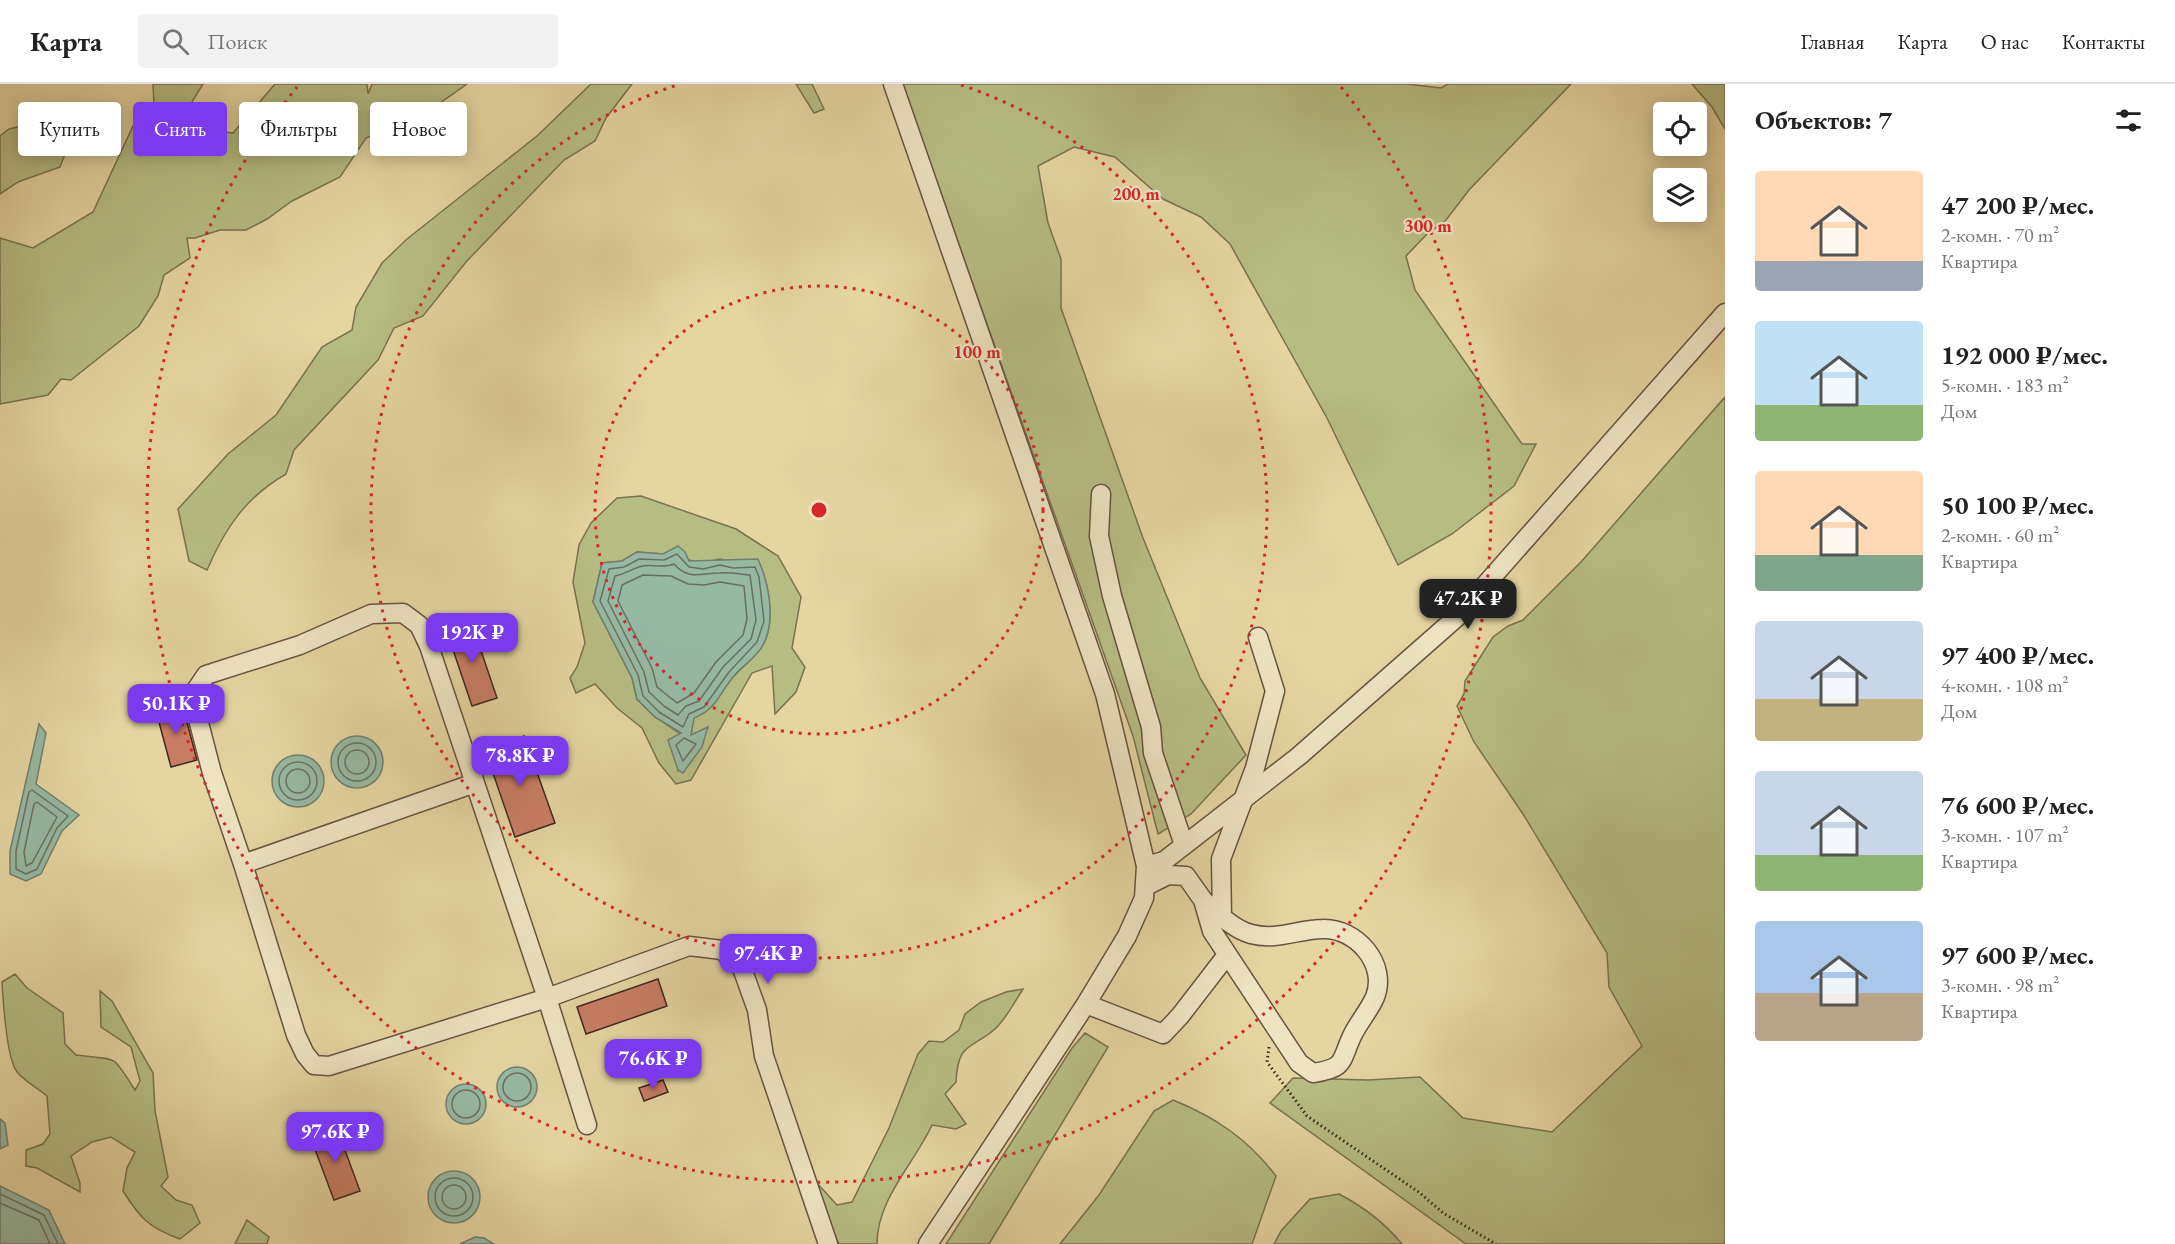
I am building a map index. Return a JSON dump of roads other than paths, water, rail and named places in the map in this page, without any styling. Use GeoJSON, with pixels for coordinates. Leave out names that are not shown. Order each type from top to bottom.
{"type":"FeatureCollection","features":[{"type":"Feature","properties":{"kind":"street"},"geometry":{"type":"LineString","coordinates":[[893,84],[1105,694],[1146,866],[1144,898],[1127,936],[1086,1004],[928,1244]]}},
{"type":"Feature","properties":{"kind":"street"},"geometry":{"type":"LineString","coordinates":[[1146,866],[1164,861],[1299,756],[1457,616],[1725,313]]}},
{"type":"Feature","properties":{"kind":"street"},"geometry":{"type":"LineString","coordinates":[[1101,494],[1100,536],[1113,596],[1151,727],[1153,753],[1184,845]]}},
{"type":"Feature","properties":{"kind":"street"},"geometry":{"type":"LineString","coordinates":[[587,1125],[547,998],[475,783],[432,656],[419,625],[403,613],[371,615],[300,645],[206,675],[192,696],[212,773],[296,1035],[305,1054],[314,1065],[329,1066],[547,998],[689,946],[722,950],[742,968],[757,1010],[764,1056],[828,1244]]}},
{"type":"Feature","properties":{"kind":"street"},"geometry":{"type":"LineString","coordinates":[[1222,918],[1221,859],[1263,739],[1275,691],[1258,638]]}},
{"type":"Feature","properties":{"kind":"street"},"geometry":{"type":"LineString","coordinates":[[243,864],[475,783]]}},
{"type":"Feature","properties":{"kind":"street"},"geometry":{"type":"LineString","coordinates":[[1146,886],[1168,875],[1186,876],[1203,900],[1222,918],[1250,934],[1287,936],[1322,928],[1342,931],[1364,945],[1374,964],[1378,981],[1376,995],[1351,1037],[1346,1056],[1332,1070],[1313,1073],[1299,1063],[1212,930],[1203,900]]}},
{"type":"Feature","properties":{"kind":"street"},"geometry":{"type":"LineString","coordinates":[[1086,1004],[1163,1034],[1180,1016],[1227,955]]}},
{"type":"Feature","properties":{"kind":"water"},"geometry":{"type":"Polygon","coordinates":[[[678,546],[685,552],[689,561],[758,559],[770,602],[767,635],[760,650],[734,676],[713,705],[694,718],[691,735],[708,727],[702,747],[683,773],[678,770],[668,740],[681,733],[655,717],[637,699],[632,678],[593,602],[602,563],[622,561],[637,552],[663,554],[678,546]]]}},
{"type":"Feature","properties":{"kind":"water"},"geometry":{"type":"Polygon","coordinates":[[[39,724],[46,733],[36,784],[79,815],[62,831],[41,874],[26,881],[10,874],[10,851],[39,724]]]}},
{"type":"Feature","properties":{"kind":"water"},"geometry":{"type":"Polygon","coordinates":[[[357,736],[367,738],[375,744],[381,752],[383,762],[381,772],[375,780],[367,786],[357,788],[347,786],[339,780],[333,772],[331,762],[333,752],[339,744],[347,738],[357,736]]]}},
{"type":"Feature","properties":{"kind":"water"},"geometry":{"type":"Polygon","coordinates":[[[298,755],[308,757],[316,763],[322,771],[324,781],[322,791],[316,799],[308,805],[298,807],[288,805],[280,799],[274,791],[272,781],[274,771],[280,763],[288,757],[298,755]]]}},
{"type":"Feature","properties":{"kind":"water"},"geometry":{"type":"Polygon","coordinates":[[[517,1067],[531,1073],[537,1087],[531,1101],[517,1107],[503,1101],[497,1087],[503,1073],[517,1067]]]}},
{"type":"Feature","properties":{"kind":"water"},"geometry":{"type":"Polygon","coordinates":[[[466,1084],[480,1090],[486,1104],[480,1118],[466,1124],[452,1118],[446,1104],[452,1090],[466,1084]]]}},
{"type":"Feature","properties":{"kind":"water"},"geometry":{"type":"Polygon","coordinates":[[[0,1119],[5,1123],[8,1145],[0,1149],[0,1119]]]}},
{"type":"Feature","properties":{"kind":"water"},"geometry":{"type":"Polygon","coordinates":[[[454,1171],[464,1173],[472,1179],[478,1187],[480,1197],[478,1207],[472,1215],[464,1221],[454,1223],[444,1221],[436,1215],[430,1207],[428,1197],[430,1187],[436,1179],[444,1173],[454,1171]]]}},
{"type":"Feature","properties":{"kind":"water"},"geometry":{"type":"Polygon","coordinates":[[[0,1186],[49,1210],[65,1244],[0,1244],[0,1186]]]}},
{"type":"Feature","properties":{"kind":"water"},"geometry":{"type":"Polygon","coordinates":[[[475,1237],[484,1238],[494,1244],[460,1244],[475,1237]]]}}]}
